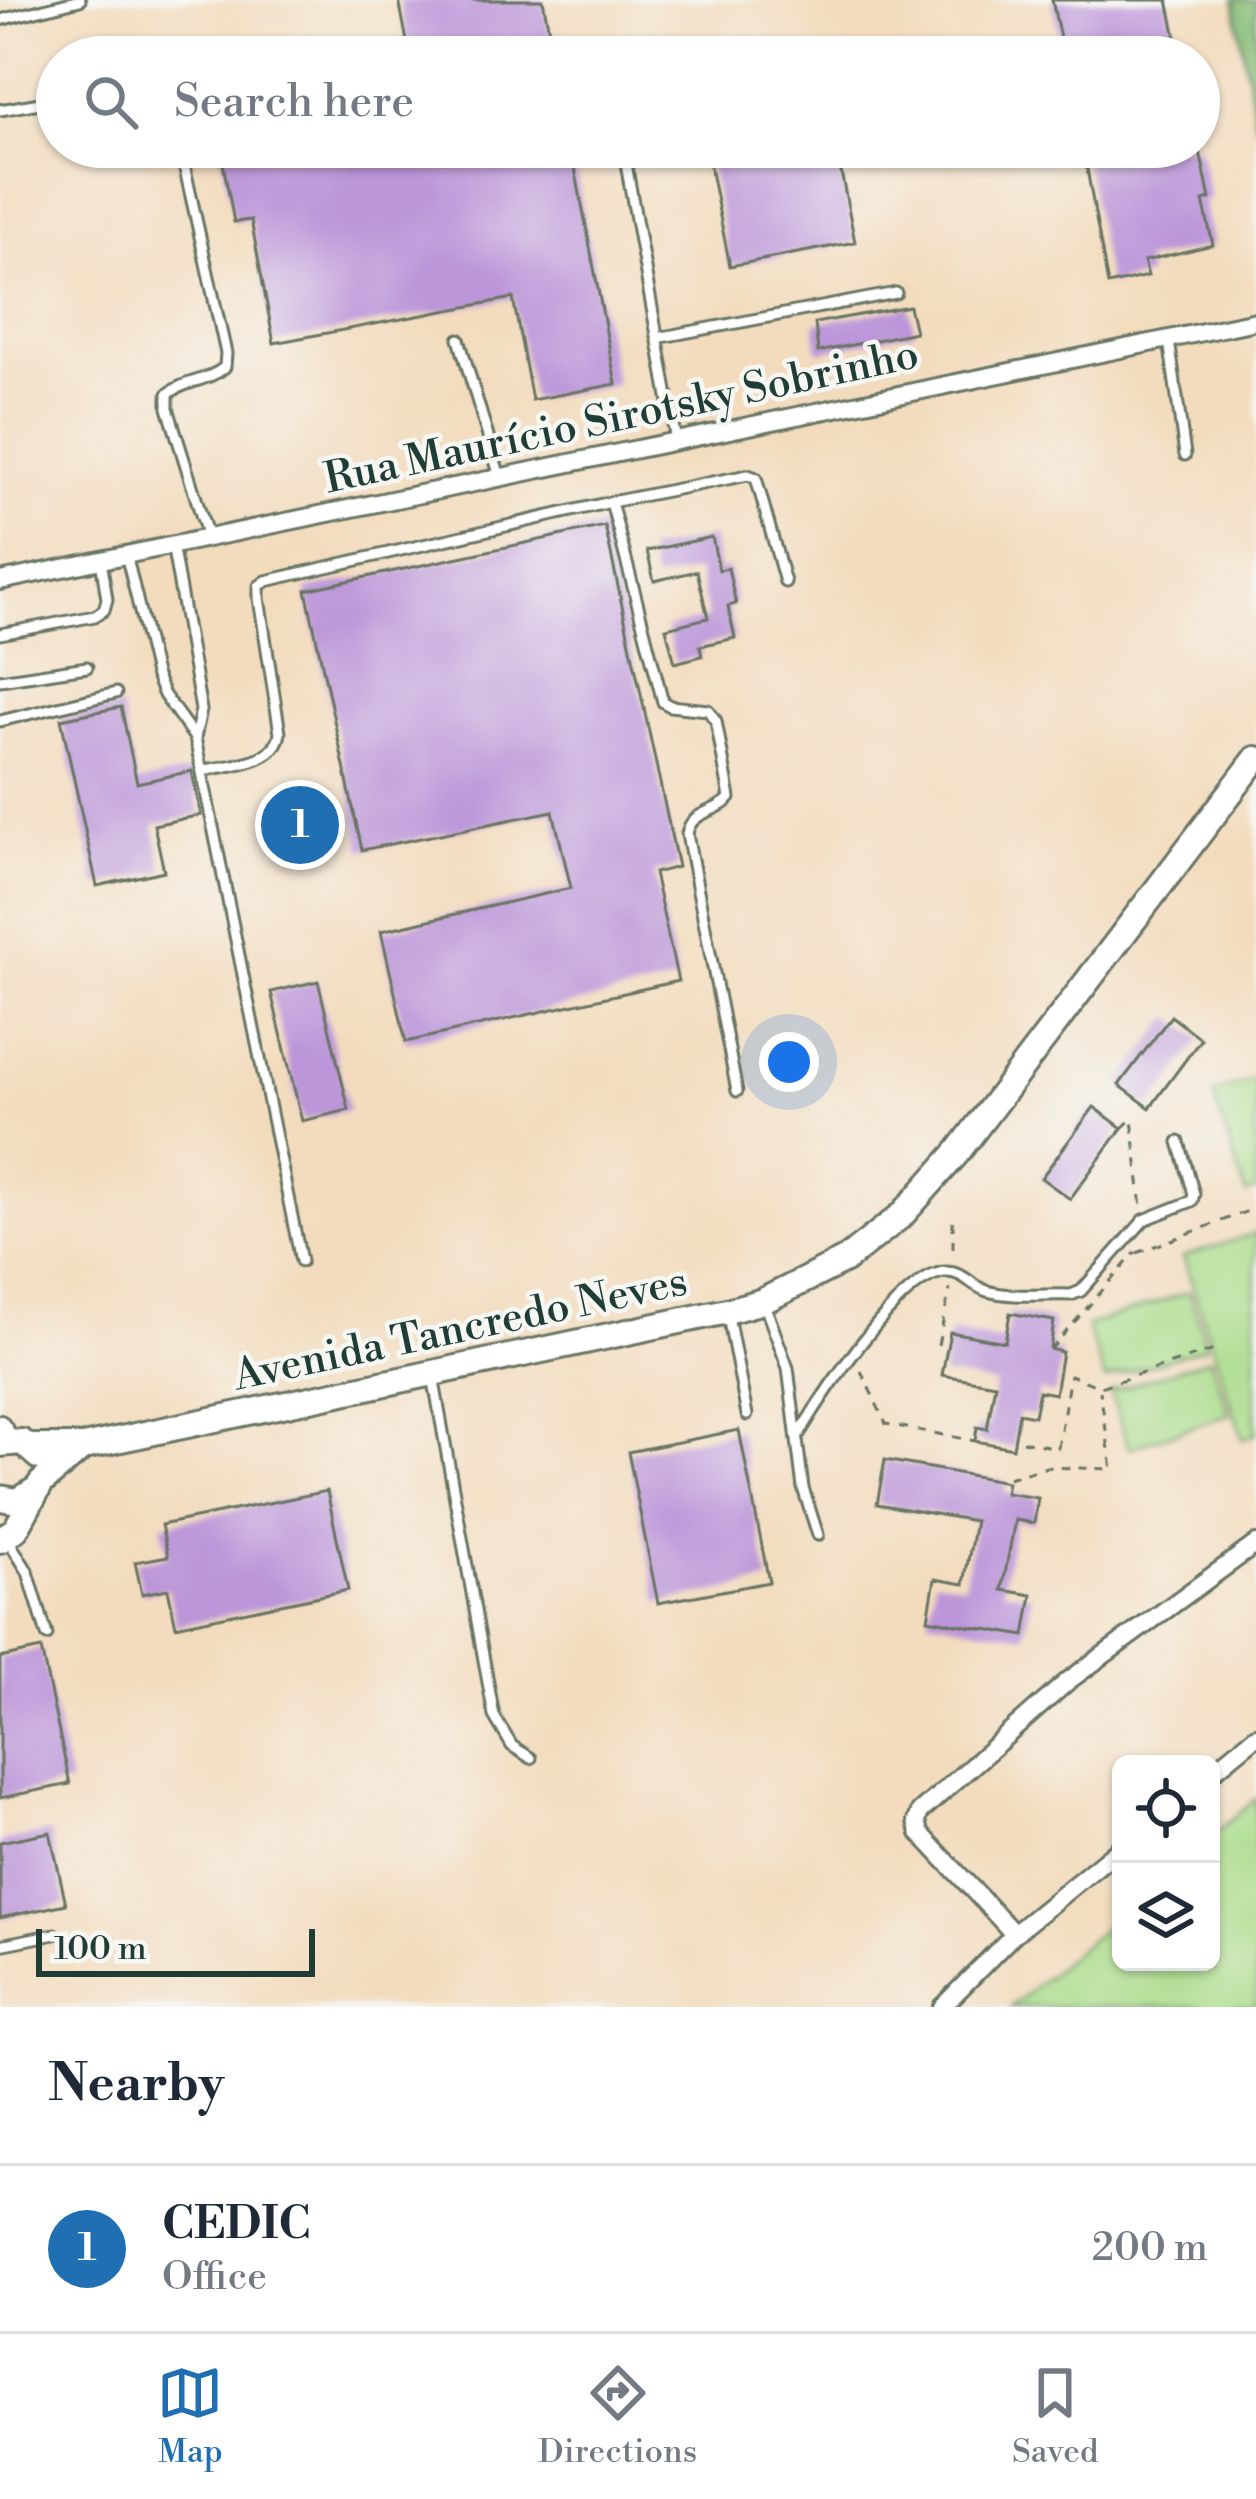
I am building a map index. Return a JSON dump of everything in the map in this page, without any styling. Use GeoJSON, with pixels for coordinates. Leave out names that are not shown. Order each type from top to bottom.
{"type":"FeatureCollection","features":[{"type":"Feature","properties":{"kind":"main road","name":"Avenida Tancredo Neves"},"geometry":{"type":"LineString","coordinates":[[11,1439],[83,1447],[728,1311],[764,1300],[845,1260],[902,1215],[957,1153],[1256,758]]}},
{"type":"Feature","properties":{"kind":"main road"},"geometry":{"type":"LineString","coordinates":[[0,1498],[28,1498],[40,1483],[42,1463],[11,1439]]}},
{"type":"Feature","properties":{"kind":"main road","name":"Avenida Tancredo Neves"},"geometry":{"type":"LineString","coordinates":[[3,1539],[16,1529],[40,1483],[83,1447]]}},
{"type":"Feature","properties":{"kind":"street","name":"Rua Maurício Sirotsky Sobrinho"},"geometry":{"type":"LineString","coordinates":[[0,581],[1256,321]]}},
{"type":"Feature","properties":{"kind":"street"},"geometry":{"type":"LineString","coordinates":[[1014,1934],[920,1833],[916,1821],[920,1812],[1068,1681],[1256,1544]]}},
{"type":"Feature","properties":{"kind":"street"},"geometry":{"type":"LineString","coordinates":[[1220,1766],[1256,1736]]}},
{"type":"Feature","properties":{"kind":"street"},"geometry":{"type":"LineString","coordinates":[[942,2007],[1014,1934],[1112,1854]]}},
{"type":"Feature","properties":{"kind":"lane"},"geometry":{"type":"LineString","coordinates":[[0,20],[80,0]]}},
{"type":"Feature","properties":{"kind":"lane"},"geometry":{"type":"LineString","coordinates":[[0,110],[36,104]]}},
{"type":"Feature","properties":{"kind":"lane"},"geometry":{"type":"LineString","coordinates":[[185,168],[226,353],[225,367],[213,377],[178,385],[168,394],[168,408],[208,537]]}},
{"type":"Feature","properties":{"kind":"lane"},"geometry":{"type":"LineString","coordinates":[[627,168],[676,441]]}},
{"type":"Feature","properties":{"kind":"lane"},"geometry":{"type":"LineString","coordinates":[[657,338],[896,293]]}},
{"type":"Feature","properties":{"kind":"lane"},"geometry":{"type":"LineString","coordinates":[[460,339],[500,477]]}},
{"type":"Feature","properties":{"kind":"lane"},"geometry":{"type":"LineString","coordinates":[[1169,340],[1185,455]]}},
{"type":"Feature","properties":{"kind":"lane"},"geometry":{"type":"LineString","coordinates":[[202,771],[268,755],[278,747],[280,733],[259,598],[259,586],[266,581],[610,502],[748,476],[757,478],[785,582]]}},
{"type":"Feature","properties":{"kind":"lane"},"geometry":{"type":"LineString","coordinates":[[610,502],[659,693],[670,706],[708,710],[716,722],[730,798],[696,816],[687,834],[737,1091]]}},
{"type":"Feature","properties":{"kind":"lane"},"geometry":{"type":"LineString","coordinates":[[172,544],[201,710],[194,738]]}},
{"type":"Feature","properties":{"kind":"lane"},"geometry":{"type":"LineString","coordinates":[[126,554],[154,674],[194,738],[301,1261]]}},
{"type":"Feature","properties":{"kind":"lane"},"geometry":{"type":"LineString","coordinates":[[0,634],[95,616],[104,610],[107,599],[101,560]]}},
{"type":"Feature","properties":{"kind":"lane"},"geometry":{"type":"LineString","coordinates":[[0,680],[87,667]]}},
{"type":"Feature","properties":{"kind":"lane"},"geometry":{"type":"LineString","coordinates":[[0,721],[116,693]]}},
{"type":"Feature","properties":{"kind":"lane"},"geometry":{"type":"LineString","coordinates":[[798,1436],[852,1351],[929,1277],[953,1273],[986,1291],[1003,1293],[1071,1295],[1081,1291],[1144,1220],[1192,1201],[1179,1142]]}},
{"type":"Feature","properties":{"kind":"lane"},"geometry":{"type":"LineString","coordinates":[[764,1300],[788,1368],[803,1487],[818,1535]]}},
{"type":"Feature","properties":{"kind":"lane"},"geometry":{"type":"LineString","coordinates":[[728,1311],[747,1415]]}},
{"type":"Feature","properties":{"kind":"lane"},"geometry":{"type":"LineString","coordinates":[[432,1373],[494,1716],[512,1746],[531,1758]]}},
{"type":"Feature","properties":{"kind":"lane"},"geometry":{"type":"LineString","coordinates":[[3,1539],[28,1572],[47,1635]]}},
{"type":"Feature","properties":{"kind":"lane"},"geometry":{"type":"LineString","coordinates":[[0,1946],[55,1934]]}},
{"type":"Feature","properties":{"kind":"path"},"geometry":{"type":"LineString","coordinates":[[1136,1254],[1256,1208]]}},
{"type":"Feature","properties":{"kind":"path"},"geometry":{"type":"LineString","coordinates":[[1022,1442],[1058,1448],[1070,1375],[1100,1387],[1214,1350]]}},
{"type":"Feature","properties":{"kind":"path"},"geometry":{"type":"LineString","coordinates":[[852,1351],[886,1424],[975,1442]]}},
{"type":"Feature","properties":{"kind":"path"},"geometry":{"type":"LineString","coordinates":[[1008,1478],[1046,1467],[1112,1469],[1100,1387]]}},
{"type":"Feature","properties":{"kind":"green space"},"geometry":{"type":"Polygon","coordinates":[[[1234,0],[1256,0],[1256,127],[1234,0]]]}},
{"type":"Feature","properties":{"kind":"green space"},"geometry":{"type":"Polygon","coordinates":[[[1256,1079],[1256,1191],[1246,1194],[1213,1093],[1256,1079]]]}},
{"type":"Feature","properties":{"kind":"green space"},"geometry":{"type":"Polygon","coordinates":[[[1256,1233],[1256,1434],[1243,1439],[1183,1257],[1256,1233]]]}},
{"type":"Feature","properties":{"kind":"green space"},"geometry":{"type":"Polygon","coordinates":[[[1189,1292],[1207,1346],[1105,1380],[1087,1326],[1189,1292]]]}},
{"type":"Feature","properties":{"kind":"green space"},"geometry":{"type":"Polygon","coordinates":[[[1210,1358],[1230,1414],[1129,1448],[1110,1392],[1210,1358]]]}},
{"type":"Feature","properties":{"kind":"green space"},"geometry":{"type":"Polygon","coordinates":[[[1256,1799],[1256,2007],[1011,2007],[1112,1921],[1112,1971],[1220,1971],[1220,1829],[1256,1799]]]}},
{"type":"Feature","properties":{"kind":"building"},"geometry":{"type":"Polygon","coordinates":[[[399,0],[543,0],[550,36],[406,36],[399,0]]]}},
{"type":"Feature","properties":{"kind":"building"},"geometry":{"type":"Polygon","coordinates":[[[1052,0],[1168,0],[1176,36],[1060,36],[1052,0]]]}},
{"type":"Feature","properties":{"kind":"building"},"geometry":{"type":"Polygon","coordinates":[[[224,168],[575,168],[616,384],[532,400],[513,298],[274,343],[251,220],[234,222],[224,168]]]}},
{"type":"Feature","properties":{"kind":"building"},"geometry":{"type":"Polygon","coordinates":[[[710,168],[840,168],[855,242],[730,266],[710,168]]]}},
{"type":"Feature","properties":{"kind":"building"},"geometry":{"type":"Polygon","coordinates":[[[1087,168],[1203,168],[1210,199],[1203,201],[1213,245],[1144,261],[1148,276],[1108,285],[1087,168]]]}},
{"type":"Feature","properties":{"kind":"building"},"geometry":{"type":"Polygon","coordinates":[[[909,306],[915,332],[818,352],[815,323],[909,306]]]}},
{"type":"Feature","properties":{"kind":"building"},"geometry":{"type":"Polygon","coordinates":[[[605,526],[678,867],[654,873],[678,981],[406,1042],[381,931],[571,888],[553,811],[362,850],[306,590],[605,526]]]}},
{"type":"Feature","properties":{"kind":"building"},"geometry":{"type":"Polygon","coordinates":[[[712,537],[719,570],[728,568],[736,604],[728,606],[735,638],[700,646],[702,656],[675,663],[666,628],[708,618],[697,571],[654,581],[647,551],[712,537]]]}},
{"type":"Feature","properties":{"kind":"building"},"geometry":{"type":"Polygon","coordinates":[[[121,707],[137,783],[192,771],[201,815],[154,825],[164,871],[97,886],[61,719],[121,707]]]}},
{"type":"Feature","properties":{"kind":"building"},"geometry":{"type":"Polygon","coordinates":[[[318,981],[349,1110],[302,1121],[271,992],[318,981]]]}},
{"type":"Feature","properties":{"kind":"building"},"geometry":{"type":"Polygon","coordinates":[[[1171,1016],[1201,1039],[1150,1108],[1119,1085],[1171,1016]]]}},
{"type":"Feature","properties":{"kind":"building"},"geometry":{"type":"Polygon","coordinates":[[[1094,1107],[1122,1128],[1070,1199],[1041,1178],[1094,1107]]]}},
{"type":"Feature","properties":{"kind":"building"},"geometry":{"type":"Polygon","coordinates":[[[1010,1313],[1054,1321],[1050,1349],[1062,1352],[1055,1394],[1039,1391],[1034,1416],[1019,1413],[1013,1448],[975,1441],[977,1427],[987,1429],[995,1384],[942,1375],[950,1332],[1005,1342],[1010,1313]]]}},
{"type":"Feature","properties":{"kind":"building"},"geometry":{"type":"Polygon","coordinates":[[[739,1430],[769,1582],[658,1603],[628,1452],[739,1430]]]}},
{"type":"Feature","properties":{"kind":"building"},"geometry":{"type":"Polygon","coordinates":[[[885,1460],[1007,1482],[1005,1493],[1038,1498],[1034,1523],[1015,1520],[1002,1590],[1032,1595],[1025,1636],[928,1619],[935,1579],[964,1584],[975,1521],[877,1504],[885,1460]]]}},
{"type":"Feature","properties":{"kind":"building"},"geometry":{"type":"Polygon","coordinates":[[[327,1491],[348,1590],[176,1626],[168,1589],[142,1594],[135,1562],[168,1556],[161,1525],[327,1491]]]}},
{"type":"Feature","properties":{"kind":"building"},"geometry":{"type":"Polygon","coordinates":[[[41,1649],[70,1784],[0,1798],[0,1658],[41,1649]]]}},
{"type":"Feature","properties":{"kind":"building"},"geometry":{"type":"Polygon","coordinates":[[[50,1832],[66,1904],[0,1918],[0,1842],[50,1832]]]}},
{"type":"Feature","properties":{"kind":"place","name":"CEDIC"},"geometry":{"type":"Point","coordinates":[300,825]}}]}
